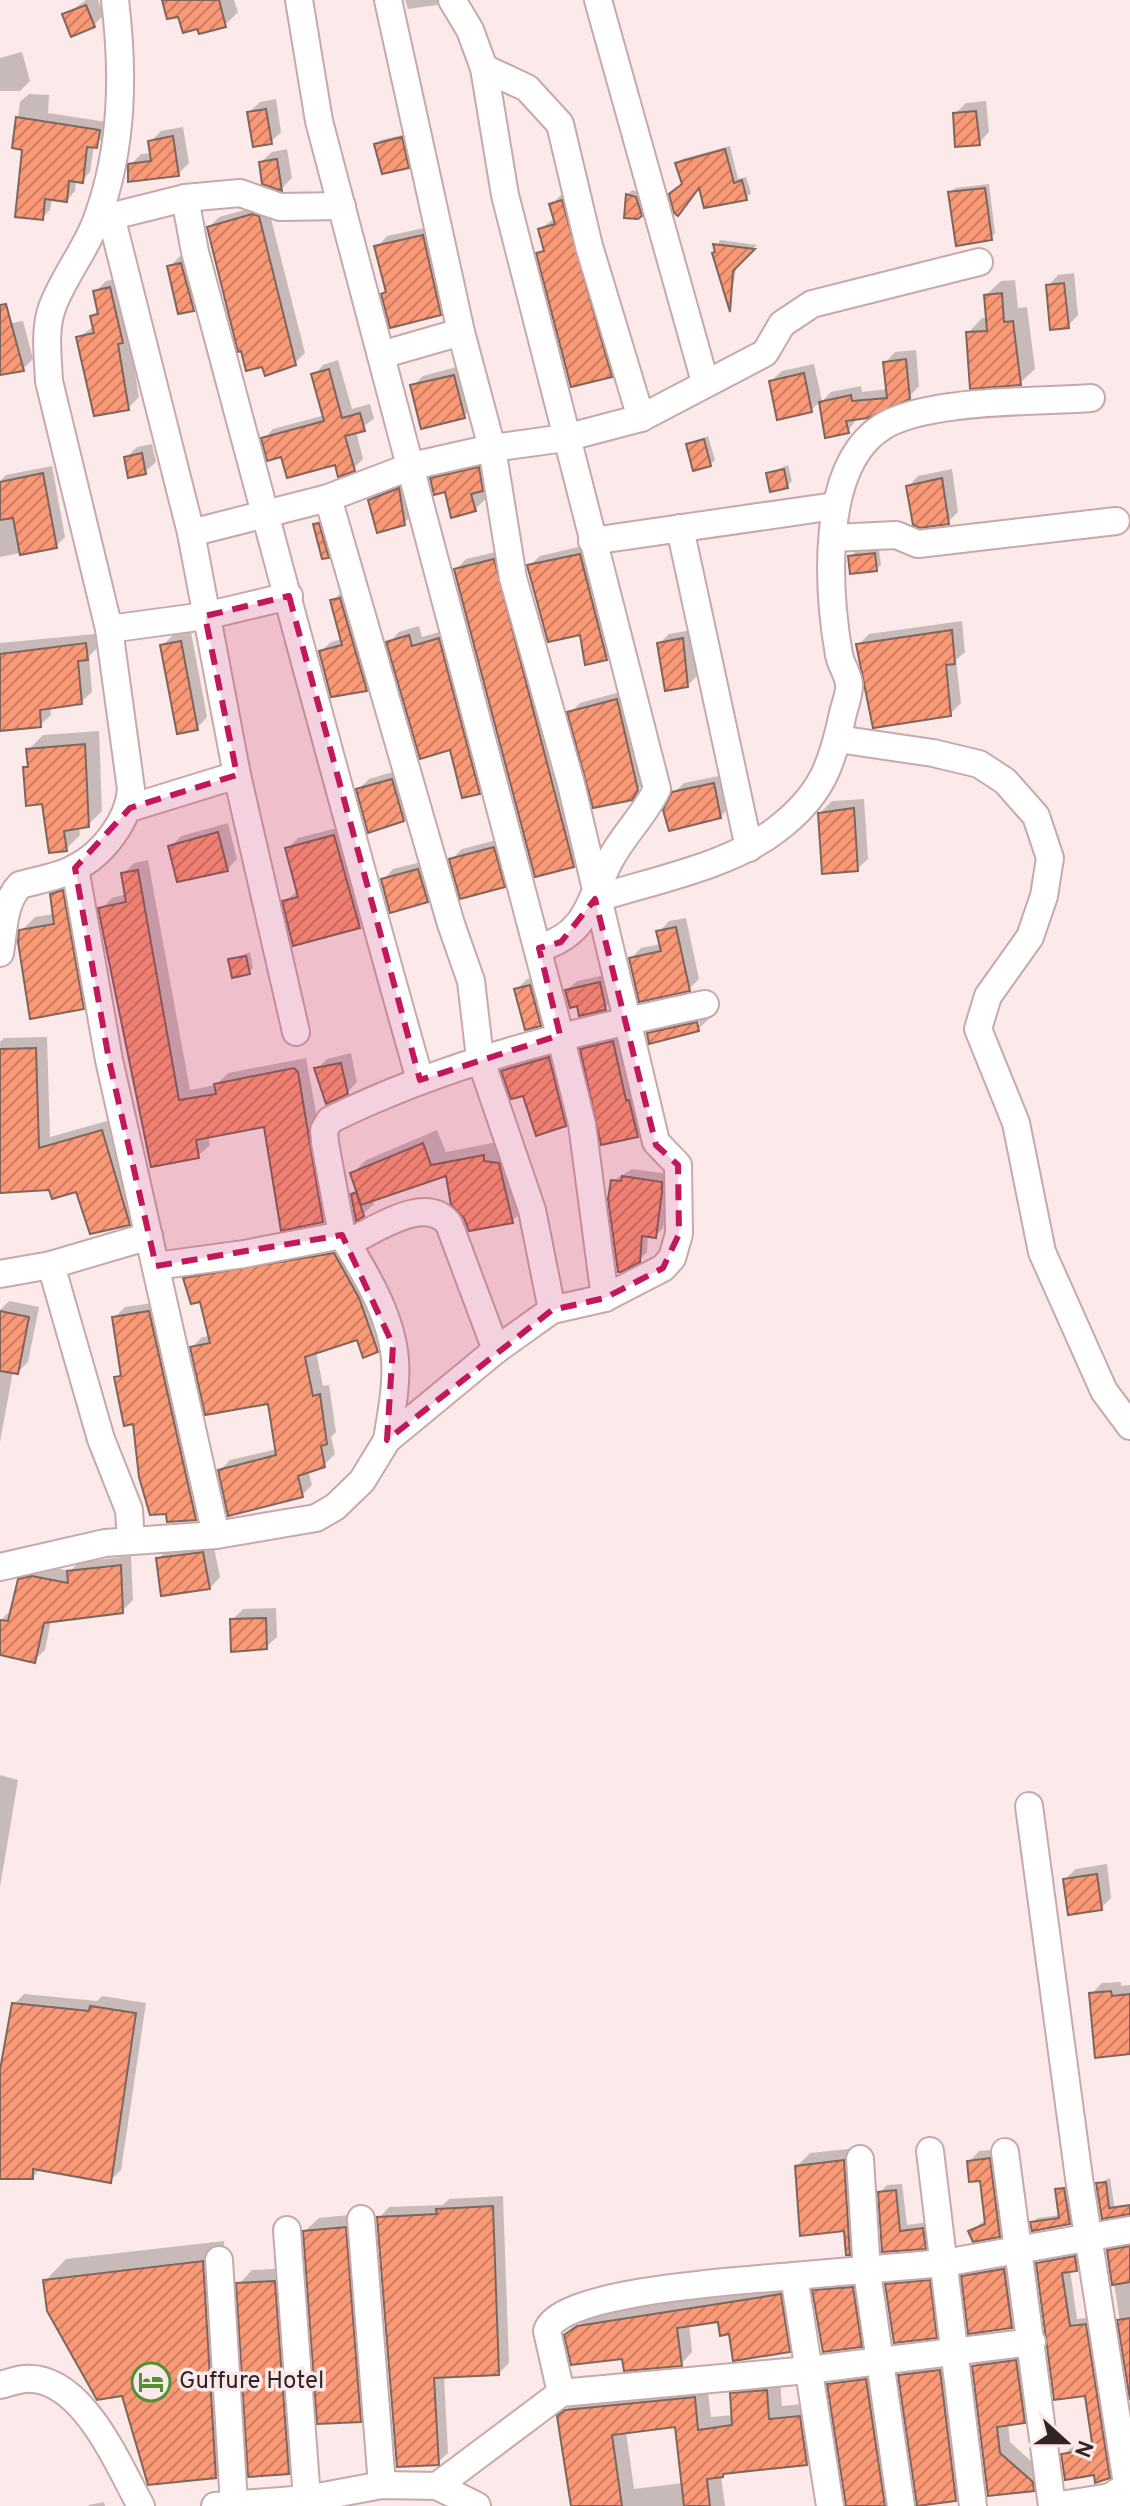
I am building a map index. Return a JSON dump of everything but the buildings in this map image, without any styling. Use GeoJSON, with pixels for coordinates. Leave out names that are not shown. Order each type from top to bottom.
{"type":"FeatureCollection","features":[{"type":"Feature","properties":{"kind":"street"},"geometry":{"type":"LineString","coordinates":[[0,953],[9,899],[14,891],[20,885],[75,868],[103,844],[130,808],[131,789],[109,629],[49,381],[47,344],[52,307],[104,218],[119,129],[122,65],[115,0]]}},
{"type":"Feature","properties":{"kind":"street"},"geometry":{"type":"LineString","coordinates":[[299,0],[319,121],[539,948],[582,1124],[605,1298]]}},
{"type":"Feature","properties":{"kind":"street"},"geometry":{"type":"LineString","coordinates":[[1,1569],[105,1543],[216,1535],[316,1518],[335,1507],[362,1481],[387,1440],[496,1350],[552,1310],[605,1298],[663,1268],[672,1258],[679,1234],[678,1165],[656,1142],[628,1020],[595,899],[571,784],[513,578],[492,448],[461,332],[388,0]]}},
{"type":"Feature","properties":{"kind":"street"},"geometry":{"type":"LineString","coordinates":[[452,0],[470,30],[484,68],[505,195],[657,789],[609,861],[595,899],[578,926],[561,942],[539,948]]}},
{"type":"Feature","properties":{"kind":"street"},"geometry":{"type":"LineString","coordinates":[[598,0],[705,382]]}},
{"type":"Feature","properties":{"kind":"street"},"geometry":{"type":"LineString","coordinates":[[484,68],[527,88],[560,124],[589,246],[641,418]]}},
{"type":"Feature","properties":{"kind":"street"},"geometry":{"type":"LineString","coordinates":[[104,218],[185,198],[240,193],[280,207],[342,206]]}},
{"type":"Feature","properties":{"kind":"street"},"geometry":{"type":"LineString","coordinates":[[185,198],[195,252],[289,596],[323,739],[420,1080]]}},
{"type":"Feature","properties":{"kind":"street"},"geometry":{"type":"LineString","coordinates":[[104,218],[191,533],[237,775],[296,1032]]}},
{"type":"Feature","properties":{"kind":"street"},"geometry":{"type":"LineString","coordinates":[[191,533],[328,498],[412,466],[492,448],[565,438],[641,418],[765,353],[782,324],[812,304],[979,262]]}},
{"type":"Feature","properties":{"kind":"street"},"geometry":{"type":"LineString","coordinates":[[381,355],[461,332]]}},
{"type":"Feature","properties":{"kind":"street"},"geometry":{"type":"LineString","coordinates":[[595,899],[749,848],[778,829],[829,773],[849,684],[840,659],[834,616],[835,506],[859,451],[886,425],[950,408],[1091,398]]}},
{"type":"Feature","properties":{"kind":"street"},"geometry":{"type":"LineString","coordinates":[[328,498],[451,924],[471,981],[480,1058],[532,1210],[552,1310]]}},
{"type":"Feature","properties":{"kind":"street"},"geometry":{"type":"LineString","coordinates":[[592,541],[835,506]]}},
{"type":"Feature","properties":{"kind":"street"},"geometry":{"type":"LineString","coordinates":[[833,538],[896,535],[918,544],[1116,521]]}},
{"type":"Feature","properties":{"kind":"street"},"geometry":{"type":"LineString","coordinates":[[680,528],[749,848]]}},
{"type":"Feature","properties":{"kind":"street"},"geometry":{"type":"LineString","coordinates":[[109,629],[205,616],[289,596]]}},
{"type":"Feature","properties":{"kind":"street"},"geometry":{"type":"LineString","coordinates":[[838,739],[933,753],[979,764],[1005,781],[1036,816],[1050,858],[1044,896],[1030,937],[988,996],[978,1029],[1016,1123],[1042,1252],[1104,1391],[1130,1426]]}},
{"type":"Feature","properties":{"kind":"street"},"geometry":{"type":"LineString","coordinates":[[130,808],[237,775]]}},
{"type":"Feature","properties":{"kind":"street"},"geometry":{"type":"LineString","coordinates":[[75,868],[109,1060],[216,1535]]}},
{"type":"Feature","properties":{"kind":"street"},"geometry":{"type":"LineString","coordinates":[[387,1440],[394,1394],[393,1345],[381,1309],[345,1239],[325,1143],[326,1124],[420,1080],[480,1058],[560,1035],[705,1004]]}},
{"type":"Feature","properties":{"kind":"street"},"geometry":{"type":"LineString","coordinates":[[156,1266],[345,1239],[415,1212],[436,1211],[449,1224],[496,1350]]}},
{"type":"Feature","properties":{"kind":"street"},"geometry":{"type":"LineString","coordinates":[[0,1274],[51,1265],[149,1236]]}},
{"type":"Feature","properties":{"kind":"street"},"geometry":{"type":"LineString","coordinates":[[51,1265],[101,1439],[129,1510],[131,1541]]}},
{"type":"Feature","properties":{"kind":"street"},"geometry":{"type":"LineString","coordinates":[[1005,2152],[1053,2506],[1110,2497],[1129,2490],[1089,2237],[1029,1806]]}},
{"type":"Feature","properties":{"kind":"street"},"geometry":{"type":"LineString","coordinates":[[930,2151],[973,2506]]}},
{"type":"Feature","properties":{"kind":"street"},"geometry":{"type":"LineString","coordinates":[[860,2159],[867,2272],[901,2506]]}},
{"type":"Feature","properties":{"kind":"street"},"geometry":{"type":"LineString","coordinates":[[361,2219],[382,2485]]}},
{"type":"Feature","properties":{"kind":"street"},"geometry":{"type":"LineString","coordinates":[[287,2230],[307,2499]]}},
{"type":"Feature","properties":{"kind":"street"},"geometry":{"type":"LineString","coordinates":[[561,2393],[547,2331],[549,2324],[563,2312],[632,2293],[944,2263],[1018,2247],[1130,2230]]}},
{"type":"Feature","properties":{"kind":"street"},"geometry":{"type":"LineString","coordinates":[[219,2260],[225,2505],[307,2499],[382,2485],[456,2498],[561,2393],[808,2370],[1032,2342]]}},
{"type":"Feature","properties":{"kind":"street"},"geometry":{"type":"LineString","coordinates":[[794,2276],[830,2506]]}},
{"type":"Feature","properties":{"kind":"street"},"geometry":{"type":"LineString","coordinates":[[0,2385],[26,2378],[64,2390],[91,2417],[141,2506]]}},
{"type":"Feature","properties":{"kind":"highlighted area"},"geometry":{"type":"Polygon","coordinates":[[[289,596],[420,1080],[560,1035],[539,948],[561,942],[595,899],[656,1145],[678,1165],[679,1234],[663,1268],[605,1298],[552,1310],[387,1440],[393,1345],[342,1235],[156,1266],[109,1060],[75,868],[130,808],[237,775],[205,616],[289,596]]]}},
{"type":"Feature","properties":{"kind":"place","name":"Guffure Hotel"},"geometry":{"type":"Point","coordinates":[151,2382]}}]}
